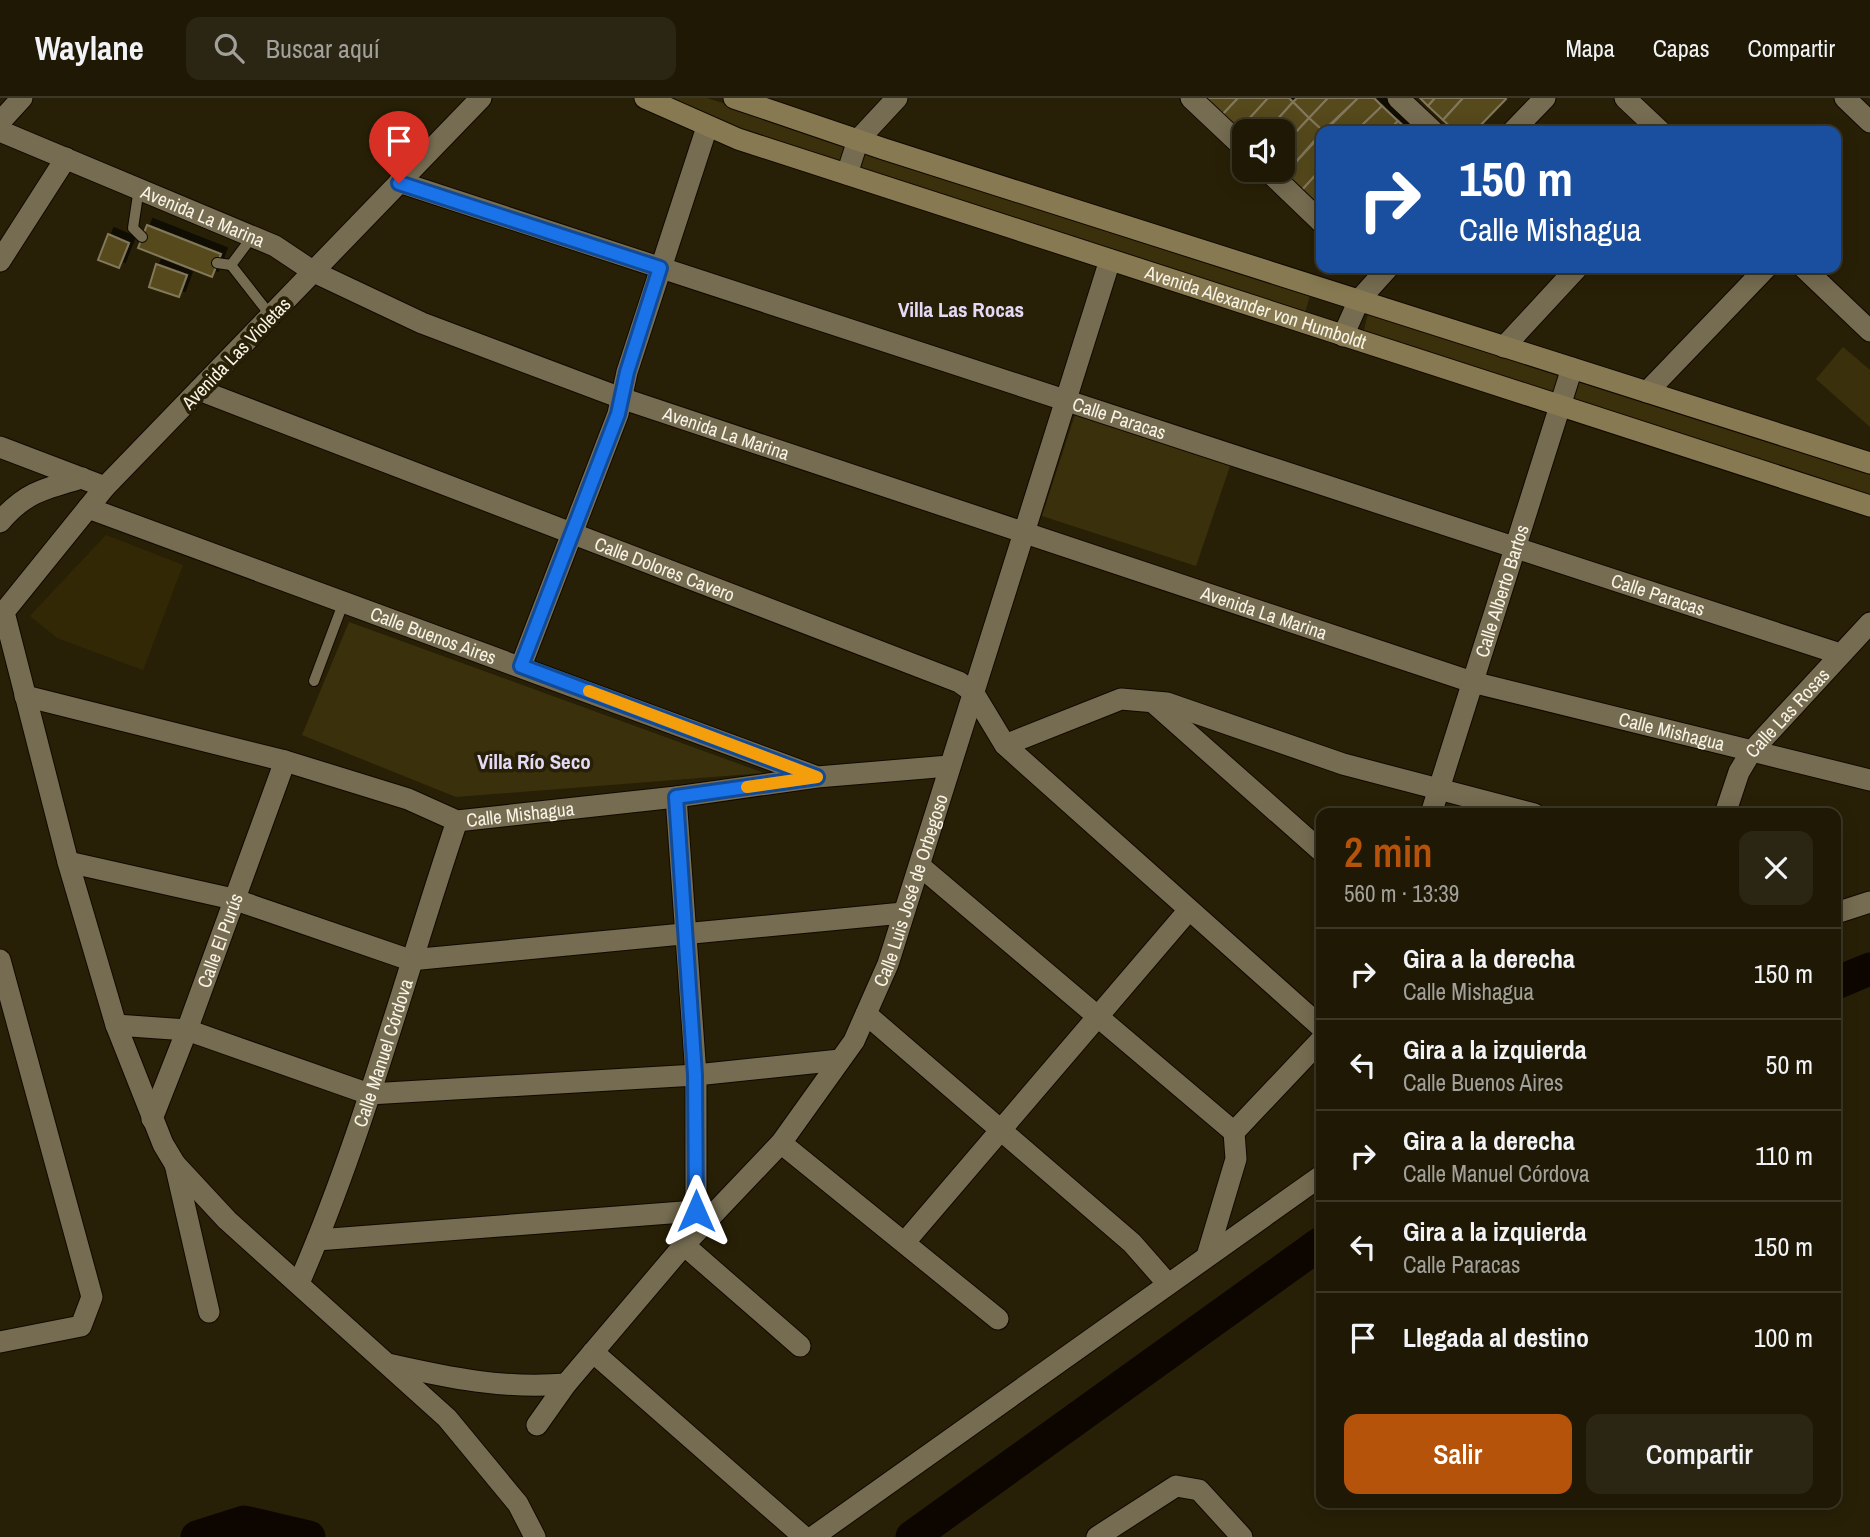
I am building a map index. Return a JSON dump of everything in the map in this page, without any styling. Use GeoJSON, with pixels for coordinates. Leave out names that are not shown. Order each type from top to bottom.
{"type":"FeatureCollection","features":[{"type":"Feature","properties":{"kind":"main road","name":"Avenida Alexander von Humboldt"},"geometry":{"type":"LineString","coordinates":[[645,98],[707,127],[847,174],[1870,506]]}},
{"type":"Feature","properties":{"kind":"main road","name":"Avenida Alexander von Humboldt"},"geometry":{"type":"LineString","coordinates":[[734,98],[1870,463]]}},
{"type":"Feature","properties":{"kind":"street"},"geometry":{"type":"LineString","coordinates":[[0,122],[22,98]]}},
{"type":"Feature","properties":{"kind":"street","name":"Avenida Las Violetas"},"geometry":{"type":"LineString","coordinates":[[1,611],[105,487],[481,98]]}},
{"type":"Feature","properties":{"kind":"street"},"geometry":{"type":"LineString","coordinates":[[847,174],[858,139],[897,98]]}},
{"type":"Feature","properties":{"kind":"street"},"geometry":{"type":"LineString","coordinates":[[1191,98],[1232,137]]}},
{"type":"Feature","properties":{"kind":"street"},"geometry":{"type":"LineString","coordinates":[[1398,98],[1428,126]]}},
{"type":"Feature","properties":{"kind":"street"},"geometry":{"type":"LineString","coordinates":[[1518,126],[1545,98]]}},
{"type":"Feature","properties":{"kind":"street"},"geometry":{"type":"LineString","coordinates":[[1625,98],[1655,126]]}},
{"type":"Feature","properties":{"kind":"street"},"geometry":{"type":"LineString","coordinates":[[1845,98],[1870,122]]}},
{"type":"Feature","properties":{"kind":"street"},"geometry":{"type":"LineString","coordinates":[[521,666],[621,398],[660,268],[707,127]]}},
{"type":"Feature","properties":{"kind":"street","name":"Avenida La Marina"},"geometry":{"type":"LineString","coordinates":[[0,131],[275,246],[314,272],[422,323],[621,398],[1472,682]]}},
{"type":"Feature","properties":{"kind":"street"},"geometry":{"type":"LineString","coordinates":[[0,261],[66,158]]}},
{"type":"Feature","properties":{"kind":"street"},"geometry":{"type":"LineString","coordinates":[[1279,182],[1316,217]]}},
{"type":"Feature","properties":{"kind":"street","name":"Calle Paracas"},"geometry":{"type":"LineString","coordinates":[[399,183],[1840,654]]}},
{"type":"Feature","properties":{"kind":"street","name":"Calle Luis José de Orbegoso"},"geometry":{"type":"LineString","coordinates":[[537,1425],[566,1384],[684,1245],[705,1212],[781,1143],[854,1041],[888,964],[1110,260]]}},
{"type":"Feature","properties":{"kind":"street"},"geometry":{"type":"LineString","coordinates":[[1343,336],[1359,300],[1378,273]]}},
{"type":"Feature","properties":{"kind":"street"},"geometry":{"type":"LineString","coordinates":[[1504,346],[1572,273]]}},
{"type":"Feature","properties":{"kind":"street"},"geometry":{"type":"LineString","coordinates":[[1647,392],[1761,273]]}},
{"type":"Feature","properties":{"kind":"street"},"geometry":{"type":"LineString","coordinates":[[1809,273],[1870,331]]}},
{"type":"Feature","properties":{"kind":"street","name":"Calle Alberto Bartos"},"geometry":{"type":"LineString","coordinates":[[1432,808],[1572,368]]}},
{"type":"Feature","properties":{"kind":"street","name":"Calle Dolores Cavero"},"geometry":{"type":"LineString","coordinates":[[199,390],[959,682],[973,692]]}},
{"type":"Feature","properties":{"kind":"street"},"geometry":{"type":"LineString","coordinates":[[0,447],[105,487]]}},
{"type":"Feature","properties":{"kind":"street"},"geometry":{"type":"LineString","coordinates":[[0,522],[13,506],[34,491],[82,478]]}},
{"type":"Feature","properties":{"kind":"street","name":"Calle Buenos Aires"},"geometry":{"type":"LineString","coordinates":[[88,508],[817,777]]}},
{"type":"Feature","properties":{"kind":"street"},"geometry":{"type":"LineString","coordinates":[[1,611],[68,862],[116,1025],[152,1119],[175,1164],[209,1312]]}},
{"type":"Feature","properties":{"kind":"street","name":"Calle Las Rosas"},"geometry":{"type":"LineString","coordinates":[[1727,808],[1739,772],[1751,752],[1870,624]]}},
{"type":"Feature","properties":{"kind":"street","name":"Calle Mishagua"},"geometry":{"type":"LineString","coordinates":[[1472,682],[1870,780]]}},
{"type":"Feature","properties":{"kind":"street"},"geometry":{"type":"LineString","coordinates":[[973,692],[1005,745],[1316,1023]]}},
{"type":"Feature","properties":{"kind":"street","name":"Calle Mishagua"},"geometry":{"type":"LineString","coordinates":[[25,696],[285,761],[408,799],[457,821],[676,797],[817,777],[949,766]]}},
{"type":"Feature","properties":{"kind":"street"},"geometry":{"type":"LineString","coordinates":[[1005,745],[1121,699],[1167,703],[1343,764],[1511,808]]}},
{"type":"Feature","properties":{"kind":"street"},"geometry":{"type":"LineString","coordinates":[[1152,702],[1316,847]]}},
{"type":"Feature","properties":{"kind":"street","name":"Calle El Purús"},"geometry":{"type":"LineString","coordinates":[[152,1119],[285,761]]}},
{"type":"Feature","properties":{"kind":"street"},"geometry":{"type":"LineString","coordinates":[[317,1240],[705,1212],[676,797]]}},
{"type":"Feature","properties":{"kind":"street","name":"Calle Manuel Córdova"},"geometry":{"type":"LineString","coordinates":[[299,1283],[369,1094],[457,821]]}},
{"type":"Feature","properties":{"kind":"street"},"geometry":{"type":"LineString","coordinates":[[68,862],[233,899],[410,960],[903,914]]}},
{"type":"Feature","properties":{"kind":"street"},"geometry":{"type":"LineString","coordinates":[[919,866],[1234,1132],[1236,1159],[1207,1256]]}},
{"type":"Feature","properties":{"kind":"street"},"geometry":{"type":"LineString","coordinates":[[1841,911],[1870,902]]}},
{"type":"Feature","properties":{"kind":"street"},"geometry":{"type":"LineString","coordinates":[[905,1242],[1188,911]]}},
{"type":"Feature","properties":{"kind":"street"},"geometry":{"type":"LineString","coordinates":[[0,960],[92,1297],[81,1325],[0,1342]]}},
{"type":"Feature","properties":{"kind":"street"},"geometry":{"type":"LineString","coordinates":[[866,1014],[1004,1129],[1132,1243],[1168,1284]]}},
{"type":"Feature","properties":{"kind":"street"},"geometry":{"type":"LineString","coordinates":[[116,1025],[187,1030],[369,1094],[695,1075],[840,1060]]}},
{"type":"Feature","properties":{"kind":"street"},"geometry":{"type":"LineString","coordinates":[[1234,1132],[1316,1045]]}},
{"type":"Feature","properties":{"kind":"street"},"geometry":{"type":"LineString","coordinates":[[781,1143],[998,1320]]}},
{"type":"Feature","properties":{"kind":"street"},"geometry":{"type":"LineString","coordinates":[[175,1164],[228,1220],[447,1418],[518,1504],[535,1537]]}},
{"type":"Feature","properties":{"kind":"street"},"geometry":{"type":"LineString","coordinates":[[813,1537],[1316,1180]]}},
{"type":"Feature","properties":{"kind":"street"},"geometry":{"type":"LineString","coordinates":[[684,1245],[800,1346]]}},
{"type":"Feature","properties":{"kind":"street"},"geometry":{"type":"LineString","coordinates":[[593,1352],[804,1537]]}},
{"type":"Feature","properties":{"kind":"street"},"geometry":{"type":"LineString","coordinates":[[387,1364],[468,1382],[523,1387],[566,1384]]}},
{"type":"Feature","properties":{"kind":"street"},"geometry":{"type":"LineString","coordinates":[[1097,1537],[1176,1486],[1199,1490],[1242,1537]]}},
{"type":"Feature","properties":{"kind":"lane"},"geometry":{"type":"LineString","coordinates":[[139,188],[133,228],[142,237]]}},
{"type":"Feature","properties":{"kind":"lane"},"geometry":{"type":"LineString","coordinates":[[231,265],[252,237]]}},
{"type":"Feature","properties":{"kind":"lane"},"geometry":{"type":"LineString","coordinates":[[218,263],[231,265],[271,316]]}},
{"type":"Feature","properties":{"kind":"lane"},"geometry":{"type":"LineString","coordinates":[[314,681],[344,601]]}},
{"type":"Feature","properties":{"kind":"shaded area"},"geometry":{"type":"Polygon","coordinates":[[[663,98],[707,98],[1310,295],[1305,313],[711,121],[663,98]]]}},
{"type":"Feature","properties":{"kind":"shaded area"},"geometry":{"type":"Polygon","coordinates":[[[1368,314],[1870,475],[1870,496],[1363,334],[1368,314]]]}},
{"type":"Feature","properties":{"kind":"shaded area"},"geometry":{"type":"Polygon","coordinates":[[[1843,347],[1870,370],[1870,427],[1816,379],[1843,347]]]}},
{"type":"Feature","properties":{"kind":"shaded area"},"geometry":{"type":"Polygon","coordinates":[[[1075,415],[1230,466],[1196,566],[1042,516],[1075,415]]]}},
{"type":"Feature","properties":{"kind":"shaded area"},"geometry":{"type":"Polygon","coordinates":[[[106,535],[183,565],[143,670],[57,638],[30,616],[106,535]]]}},
{"type":"Feature","properties":{"kind":"shaded area"},"geometry":{"type":"Polygon","coordinates":[[[349,622],[764,773],[456,797],[302,735],[349,622]]]}},
{"type":"Feature","properties":{"kind":"building"},"geometry":{"type":"Polygon","coordinates":[[[1206,98],[1238,98],[1222,115],[1206,98]]]}},
{"type":"Feature","properties":{"kind":"building"},"geometry":{"type":"Polygon","coordinates":[[[1238,98],[1268,98],[1249,119],[1232,119],[1232,125],[1222,115],[1238,98]]]}},
{"type":"Feature","properties":{"kind":"building"},"geometry":{"type":"Polygon","coordinates":[[[1268,98],[1289,98],[1293,102],[1278,119],[1249,119],[1268,98]]]}},
{"type":"Feature","properties":{"kind":"building"},"geometry":{"type":"Polygon","coordinates":[[[1297,98],[1328,98],[1309,118],[1293,102],[1297,98]]]}},
{"type":"Feature","properties":{"kind":"building"},"geometry":{"type":"Polygon","coordinates":[[[1328,98],[1358,98],[1328,126],[1318,126],[1309,118],[1328,98]]]}},
{"type":"Feature","properties":{"kind":"building"},"geometry":{"type":"Polygon","coordinates":[[[1358,98],[1374,98],[1382,106],[1361,126],[1330,126],[1358,98]]]}},
{"type":"Feature","properties":{"kind":"building"},"geometry":{"type":"Polygon","coordinates":[[[1420,98],[1435,98],[1428,106],[1420,98]]]}},
{"type":"Feature","properties":{"kind":"building"},"geometry":{"type":"Polygon","coordinates":[[[1435,98],[1463,98],[1443,120],[1428,106],[1435,98]]]}},
{"type":"Feature","properties":{"kind":"building"},"geometry":{"type":"Polygon","coordinates":[[[1463,98],[1506,99],[1480,126],[1450,126],[1443,120],[1463,98]]]}},
{"type":"Feature","properties":{"kind":"building"},"geometry":{"type":"Polygon","coordinates":[[[1293,102],[1309,118],[1295,133],[1295,119],[1278,119],[1293,102]]]}},
{"type":"Feature","properties":{"kind":"building"},"geometry":{"type":"Polygon","coordinates":[[[1382,106],[1398,121],[1393,126],[1361,126],[1382,106]]]}},
{"type":"Feature","properties":{"kind":"building"},"geometry":{"type":"Polygon","coordinates":[[[1309,118],[1318,126],[1316,139],[1295,163],[1295,133],[1309,118]]]}},
{"type":"Feature","properties":{"kind":"building"},"geometry":{"type":"Polygon","coordinates":[[[1316,140],[1316,174],[1301,191],[1293,182],[1295,182],[1295,163],[1316,140]]]}},
{"type":"Feature","properties":{"kind":"building"},"geometry":{"type":"Polygon","coordinates":[[[1316,174],[1316,204],[1301,191],[1316,174]]]}},
{"type":"Feature","properties":{"kind":"building"},"geometry":{"type":"Polygon","coordinates":[[[147,225],[221,254],[212,277],[138,248],[147,225]]]}},
{"type":"Feature","properties":{"kind":"building"},"geometry":{"type":"Polygon","coordinates":[[[108,234],[129,243],[119,268],[98,260],[108,234]]]}},
{"type":"Feature","properties":{"kind":"building"},"geometry":{"type":"Polygon","coordinates":[[[156,264],[187,275],[179,297],[149,287],[156,264]]]}},
{"type":"Feature","properties":{"kind":"waterway"},"geometry":{"type":"LineString","coordinates":[[1841,981],[1870,969]]}},
{"type":"Feature","properties":{"kind":"waterway"},"geometry":{"type":"LineString","coordinates":[[912,1537],[1316,1247]]}},
{"type":"Feature","properties":{"kind":"waterway"},"geometry":{"type":"LineString","coordinates":[[197,1537],[244,1522],[309,1537]]}},
{"type":"Feature","properties":{"kind":"slow traffic"},"geometry":{"type":"LineString","coordinates":[[589,691],[817,777],[747,787]]}},
{"type":"Feature","properties":{"kind":"district","name":"Villa Las Rocas"},"geometry":{"type":"Point","coordinates":[961,309]}},
{"type":"Feature","properties":{"kind":"district","name":"Villa Río Seco"},"geometry":{"type":"Point","coordinates":[534,761]}},
{"type":"Feature","properties":{"kind":"route"},"geometry":{"type":"LineString","coordinates":[[399,183],[660,268],[627,372],[618,414],[521,666],[817,777],[676,797],[695,1075],[696,1211]]}}]}
